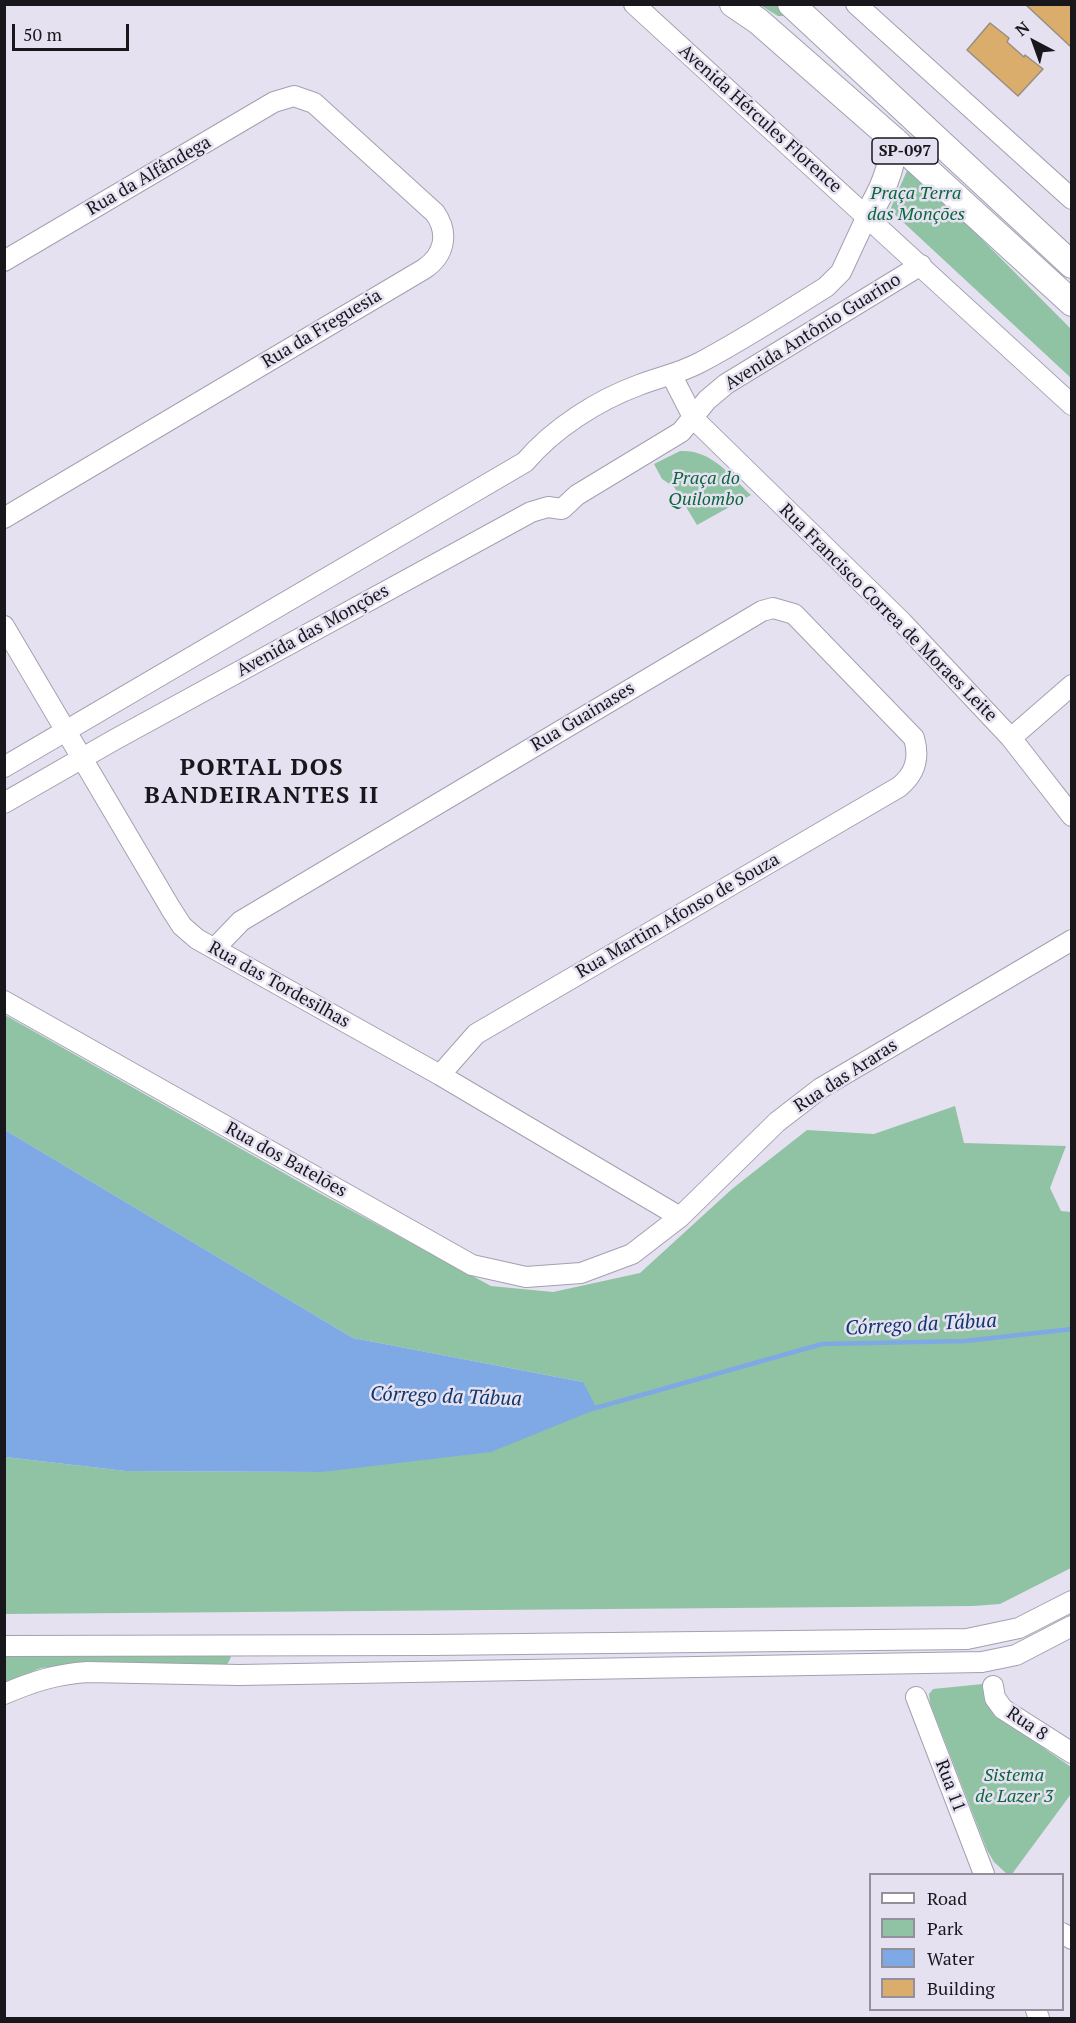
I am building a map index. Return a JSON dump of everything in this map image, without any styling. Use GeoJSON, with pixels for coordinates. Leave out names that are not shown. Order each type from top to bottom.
{"type":"FeatureCollection","features":[{"type":"Feature","properties":{"kind":"main road","name":"SP-097"},"geometry":{"type":"LineString","coordinates":[[733,4],[758,21],[894,141],[1071,303]]}},
{"type":"Feature","properties":{"kind":"main road","name":"SP-097"},"geometry":{"type":"LineString","coordinates":[[791,4],[1071,265]]}},
{"type":"Feature","properties":{"kind":"main road"},"geometry":{"type":"LineString","coordinates":[[867,216],[883,190],[892,166],[894,141]]}},
{"type":"Feature","properties":{"kind":"street","name":"Avenida Hércules Florence"},"geometry":{"type":"LineString","coordinates":[[634,4],[1071,405]]}},
{"type":"Feature","properties":{"kind":"street"},"geometry":{"type":"LineString","coordinates":[[856,4],[1071,200]]}},
{"type":"Feature","properties":{"kind":"street","name":"Rua da Alfândega"},"geometry":{"type":"LineString","coordinates":[[4,261],[274,102],[294,96]]}},
{"type":"Feature","properties":{"kind":"street","name":"Rua da Freguesia"},"geometry":{"type":"LineString","coordinates":[[4,518],[424,269],[440,254],[444,232],[435,213],[314,103],[294,96]]}},
{"type":"Feature","properties":{"kind":"street","name":"Avenida Antônio Guarino"},"geometry":{"type":"LineString","coordinates":[[584,413],[637,385],[672,376],[699,363],[826,287],[841,272],[867,216]]}},
{"type":"Feature","properties":{"kind":"street","name":"Avenida Antônio Guarino"},"geometry":{"type":"LineString","coordinates":[[622,468],[681,432],[707,400],[726,384],[921,265]]}},
{"type":"Feature","properties":{"kind":"street","name":"Rua Francisco Correa de Moraes Leite"},"geometry":{"type":"LineString","coordinates":[[672,376],[694,418],[902,622],[1011,738],[1071,816]]}},
{"type":"Feature","properties":{"kind":"street","name":"Avenida das Monções"},"geometry":{"type":"LineString","coordinates":[[4,767],[525,462],[546,440],[584,413]]}},
{"type":"Feature","properties":{"kind":"street","name":"Avenida das Monções"},"geometry":{"type":"LineString","coordinates":[[4,803],[531,512],[548,507],[562,509],[577,495],[622,468]]}},
{"type":"Feature","properties":{"kind":"street","name":"Rua Guainases"},"geometry":{"type":"LineString","coordinates":[[214,948],[241,921],[762,611],[784,610],[802,622],[914,738],[917,760]]}},
{"type":"Feature","properties":{"kind":"street","name":"Rua das Tordesilhas"},"geometry":{"type":"LineString","coordinates":[[4,626],[182,926],[197,939],[440,1075],[680,1217]]}},
{"type":"Feature","properties":{"kind":"street"},"geometry":{"type":"LineString","coordinates":[[1011,738],[1071,685]]}},
{"type":"Feature","properties":{"kind":"street","name":"Rua Martim Afonso de Souza"},"geometry":{"type":"LineString","coordinates":[[440,1075],[476,1034],[899,787],[914,771],[917,760]]}},
{"type":"Feature","properties":{"kind":"street","name":"Rua das Araras"},"geometry":{"type":"LineString","coordinates":[[580,1273],[632,1254],[680,1217],[777,1122],[820,1088],[1071,940]]}},
{"type":"Feature","properties":{"kind":"street","name":"Rua dos Batelões"},"geometry":{"type":"LineString","coordinates":[[4,1001],[472,1265],[526,1277],[580,1273]]}},
{"type":"Feature","properties":{"kind":"street"},"geometry":{"type":"LineString","coordinates":[[4,1646],[967,1638],[1019,1628],[1071,1601]]}},
{"type":"Feature","properties":{"kind":"street"},"geometry":{"type":"LineString","coordinates":[[4,1694],[62,1674],[239,1675],[982,1662],[1016,1655],[1071,1626]]}},
{"type":"Feature","properties":{"kind":"street"},"geometry":{"type":"LineString","coordinates":[[239,1675],[242,1645]]}},
{"type":"Feature","properties":{"kind":"street","name":"Rua 8"},"geometry":{"type":"LineString","coordinates":[[993,1686],[995,1698],[1003,1709],[1071,1754]]}},
{"type":"Feature","properties":{"kind":"street","name":"Rua 11"},"geometry":{"type":"LineString","coordinates":[[916,1697],[983,1873]]}},
{"type":"Feature","properties":{"kind":"green space"},"geometry":{"type":"Polygon","coordinates":[[[760,5],[780,5],[792,16],[778,16],[760,5]]]}},
{"type":"Feature","properties":{"kind":"green space","name":"Praça Terra das Monções"},"geometry":{"type":"Polygon","coordinates":[[[909,166],[1071,329],[1071,378],[890,210],[909,166]]]}},
{"type":"Feature","properties":{"kind":"green space","name":"Praça do Quilombo"},"geometry":{"type":"Polygon","coordinates":[[[680,451],[691,451],[711,459],[751,495],[697,525],[674,487],[662,479],[654,464],[680,451]]]}},
{"type":"Feature","properties":{"kind":"green space"},"geometry":{"type":"Polygon","coordinates":[[[5,1015],[319,1193],[491,1286],[553,1292],[640,1273],[732,1189],[807,1130],[874,1134],[955,1106],[964,1143],[1066,1146],[1050,1188],[1061,1211],[1071,1212],[1071,1568],[1000,1604],[973,1606],[5,1614],[5,1457],[126,1471],[322,1472],[583,1382],[353,1338],[5,1130],[5,1015]]]}},
{"type":"Feature","properties":{"kind":"green space"},"geometry":{"type":"Polygon","coordinates":[[[228,1653],[231,1657],[227,1665],[64,1665],[41,1668],[5,1683],[5,1654],[228,1653]]]}},
{"type":"Feature","properties":{"kind":"green space","name":"Sistema de Lazer 3"},"geometry":{"type":"Polygon","coordinates":[[[983,1684],[999,1717],[1071,1767],[1071,1794],[1013,1873],[1006,1873],[994,1862],[987,1850],[930,1703],[929,1694],[933,1689],[983,1684]]]}},
{"type":"Feature","properties":{"kind":"water"},"geometry":{"type":"Polygon","coordinates":[[[5,1130],[353,1338],[583,1382],[597,1409],[491,1452],[322,1472],[126,1471],[5,1457],[5,1130]]]}},
{"type":"Feature","properties":{"kind":"building"},"geometry":{"type":"Polygon","coordinates":[[[1025,4],[1071,4],[1071,47],[1025,4]]]}},
{"type":"Feature","properties":{"kind":"building"},"geometry":{"type":"Polygon","coordinates":[[[990,23],[1009,38],[1007,42],[1024,57],[1025,55],[1043,69],[1018,96],[967,50],[990,23]]]}},
{"type":"Feature","properties":{"kind":"waterway","name":"Córrego da Tábua"},"geometry":{"type":"LineString","coordinates":[[592,1409],[822,1344],[965,1341],[1072,1329]]}},
{"type":"Feature","properties":{"kind":"district","name":"PORTAL DOS BANDEIRANTES II"},"geometry":{"type":"Point","coordinates":[262,782]}}]}
